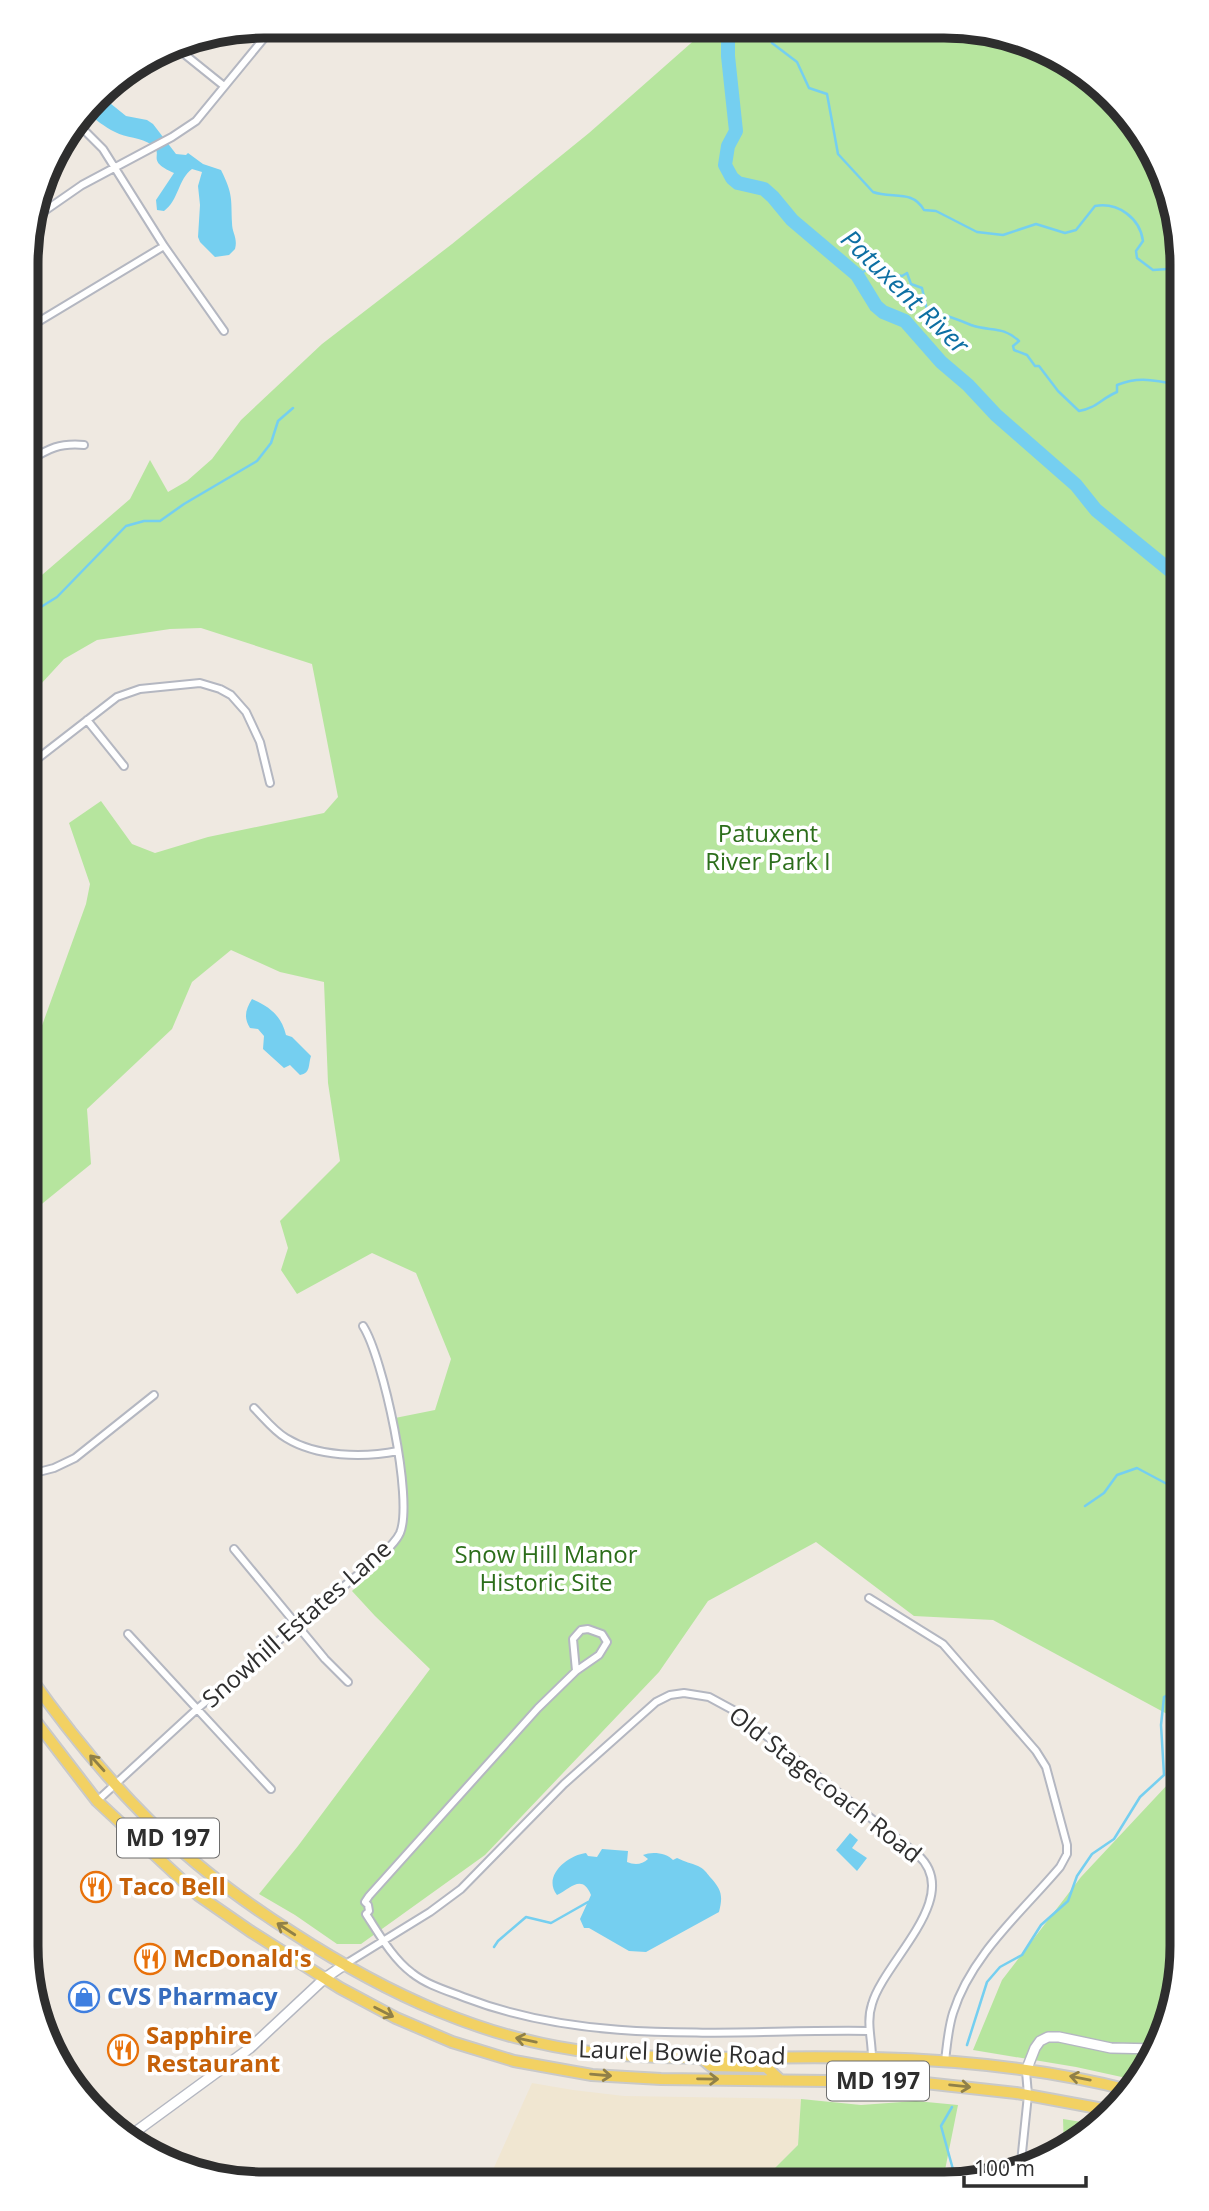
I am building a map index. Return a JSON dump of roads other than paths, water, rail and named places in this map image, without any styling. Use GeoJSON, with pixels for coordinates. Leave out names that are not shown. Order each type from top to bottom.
{"type":"FeatureCollection","features":[{"type":"Feature","properties":{"kind":"main road","name":"Laurel Bowie Road"},"geometry":{"type":"LineString","coordinates":[[38,1689],[62,1723],[148,1819],[202,1867],[264,1914],[344,1965],[425,2006],[478,2028],[568,2049],[600,2053],[945,2061],[1062,2075],[1120,2088]]}},
{"type":"Feature","properties":{"kind":"main road","name":"Laurel Bowie Road"},"geometry":{"type":"LineString","coordinates":[[38,1724],[97,1801],[198,1895],[325,1979],[370,2005],[429,2033],[514,2061],[592,2075],[628,2078],[916,2082],[1028,2095],[1101,2109]]}},
{"type":"Feature","properties":{"kind":"main road"},"geometry":{"type":"LineString","coordinates":[[699,2056],[711,2066],[766,2067],[780,2080]]}},
{"type":"Feature","properties":{"kind":"street"},"geometry":{"type":"LineString","coordinates":[[45,211],[82,185],[172,137],[196,121],[263,39]]}},
{"type":"Feature","properties":{"kind":"street"},"geometry":{"type":"LineString","coordinates":[[184,54],[223,86]]}},
{"type":"Feature","properties":{"kind":"street"},"geometry":{"type":"LineString","coordinates":[[84,130],[103,149],[164,246],[224,331]]}},
{"type":"Feature","properties":{"kind":"street"},"geometry":{"type":"LineString","coordinates":[[38,322],[164,246]]}},
{"type":"Feature","properties":{"kind":"street"},"geometry":{"type":"LineString","coordinates":[[38,456],[64,443],[84,445]]}},
{"type":"Feature","properties":{"kind":"street"},"geometry":{"type":"LineString","coordinates":[[38,758],[117,698],[140,689],[200,684],[220,689],[239,702],[254,726],[270,783]]}},
{"type":"Feature","properties":{"kind":"street"},"geometry":{"type":"LineString","coordinates":[[87,720],[124,766]]}},
{"type":"Feature","properties":{"kind":"street","name":"Snowhill Estates Lane"},"geometry":{"type":"LineString","coordinates":[[97,1801],[197,1709],[374,1561],[399,1534],[402,1520],[402,1484],[398,1451],[372,1339],[363,1326]]}},
{"type":"Feature","properties":{"kind":"street"},"geometry":{"type":"LineString","coordinates":[[38,1472],[75,1458],[154,1395]]}},
{"type":"Feature","properties":{"kind":"street"},"geometry":{"type":"LineString","coordinates":[[254,1408],[284,1438],[317,1450],[359,1454],[398,1451]]}},
{"type":"Feature","properties":{"kind":"street"},"geometry":{"type":"LineString","coordinates":[[234,1549],[325,1659],[348,1682]]}},
{"type":"Feature","properties":{"kind":"street"},"geometry":{"type":"LineString","coordinates":[[869,1598],[949,1649],[1036,1751],[1053,1786],[1067,1845],[1067,1854],[1060,1867],[996,1939],[965,1984],[953,2012],[945,2061]]}},
{"type":"Feature","properties":{"kind":"street"},"geometry":{"type":"LineString","coordinates":[[576,1671],[573,1639],[582,1630],[596,1630],[607,1642],[599,1655],[576,1671],[538,1708],[388,1873],[365,1902],[369,1912],[366,1914],[404,1966],[420,1978],[487,2006],[542,2020],[592,2028],[633,2031],[868,2031]]}},
{"type":"Feature","properties":{"kind":"street"},"geometry":{"type":"LineString","coordinates":[[128,1634],[271,1789]]}},
{"type":"Feature","properties":{"kind":"street","name":"Old Stagecoach Road"},"geometry":{"type":"LineString","coordinates":[[136,2132],[250,2048],[325,1979],[461,1889],[564,1784],[656,1702],[678,1693],[701,1695],[715,1700],[740,1716],[918,1855],[929,1869],[933,1883],[930,1903],[871,2005],[868,2031],[872,2058]]}},
{"type":"Feature","properties":{"kind":"street"},"geometry":{"type":"LineString","coordinates":[[1021,2158],[1028,2095],[1026,2071],[1040,2041],[1048,2037],[1059,2037],[1111,2048],[1145,2049]]}},
{"type":"Feature","properties":{"kind":"water"},"geometry":{"type":"Polygon","coordinates":[[[109,102],[126,116],[147,120],[153,124],[176,154],[188,153],[203,164],[221,170],[231,196],[235,249],[229,255],[215,257],[200,242],[198,186],[202,172],[192,169],[187,173],[169,206],[164,211],[157,210],[156,200],[174,173],[160,165],[152,145],[107,128],[93,118],[109,102]]]}},
{"type":"Feature","properties":{"kind":"water"},"geometry":{"type":"Polygon","coordinates":[[[252,999],[274,1012],[286,1035],[292,1037],[311,1056],[306,1072],[300,1075],[290,1065],[284,1068],[263,1049],[264,1036],[258,1029],[250,1028],[246,1017],[252,999]]]}},
{"type":"Feature","properties":{"kind":"water"},"geometry":{"type":"Polygon","coordinates":[[[850,1833],[858,1840],[852,1848],[867,1858],[857,1871],[836,1850],[850,1833]]]}},
{"type":"Feature","properties":{"kind":"water"},"geometry":{"type":"Polygon","coordinates":[[[602,1849],[628,1851],[627,1862],[632,1864],[648,1859],[643,1855],[655,1853],[700,1867],[719,1890],[719,1912],[646,1952],[629,1951],[589,1928],[584,1928],[580,1919],[591,1895],[587,1888],[576,1884],[557,1895],[553,1881],[565,1862],[586,1853],[588,1856],[597,1857],[602,1849]]]}},
{"type":"Feature","properties":{"kind":"waterway","name":"Patuxent River"},"geometry":{"type":"LineString","coordinates":[[728,38],[736,131],[728,146],[725,165],[732,178],[738,183],[764,189],[773,197],[792,220],[857,275],[876,306],[883,312],[905,321],[941,362],[968,385],[996,415],[1076,485],[1096,510],[1170,570]]}},
{"type":"Feature","properties":{"kind":"waterway"},"geometry":{"type":"LineString","coordinates":[[771,38],[772,43],[797,62],[809,88],[827,94],[838,154],[873,192],[908,197],[919,203],[924,210],[936,211],[977,232],[1003,235],[1036,224],[1065,233],[1076,230],[1095,206],[1120,209],[1133,219],[1141,233],[1143,241],[1136,251],[1137,258],[1153,270],[1170,269]]}},
{"type":"Feature","properties":{"kind":"waterway"},"geometry":{"type":"LineString","coordinates":[[857,275],[869,269],[902,276],[907,273],[911,284],[922,288],[927,310],[1013,336],[1019,341],[1013,346],[1014,350],[1027,355],[1035,366],[1039,366],[1058,391],[1079,411],[1090,408],[1117,392],[1117,385],[1126,382],[1150,380],[1170,383]]}},
{"type":"Feature","properties":{"kind":"waterway"},"geometry":{"type":"LineString","coordinates":[[38,609],[57,597],[126,526],[144,521],[160,521],[257,461],[271,443],[278,421],[293,408]]}},
{"type":"Feature","properties":{"kind":"waterway"},"geometry":{"type":"LineString","coordinates":[[1085,1506],[1104,1493],[1117,1475],[1137,1468],[1170,1486]]}},
{"type":"Feature","properties":{"kind":"waterway"},"geometry":{"type":"LineString","coordinates":[[967,2045],[987,1982],[1000,1967],[1022,1955],[1041,1925],[1068,1901],[1077,1876],[1092,1854],[1114,1839],[1140,1797],[1164,1775],[1161,1725],[1164,1697],[1170,1694]]}},
{"type":"Feature","properties":{"kind":"waterway"},"geometry":{"type":"LineString","coordinates":[[494,1947],[526,1917],[551,1923],[588,1902]]}},
{"type":"Feature","properties":{"kind":"waterway"},"geometry":{"type":"LineString","coordinates":[[952,2107],[941,2126],[954,2172]]}},
{"type":"Feature","properties":{"kind":"place","name":"Taco Bell"},"geometry":{"type":"Point","coordinates":[96,1887]}},
{"type":"Feature","properties":{"kind":"place","name":"McDonald's"},"geometry":{"type":"Point","coordinates":[150,1959]}},
{"type":"Feature","properties":{"kind":"place","name":"CVS Pharmacy"},"geometry":{"type":"Point","coordinates":[84,1997]}},
{"type":"Feature","properties":{"kind":"place","name":"Sapphire Restaurant"},"geometry":{"type":"Point","coordinates":[123,2050]}},
{"type":"Feature","properties":{"kind":"park label","name":"Patuxent River Park I"},"geometry":{"type":"Point","coordinates":[768,848]}},
{"type":"Feature","properties":{"kind":"park label","name":"Snow Hill Manor Historic Site"},"geometry":{"type":"Point","coordinates":[546,1569]}}]}
